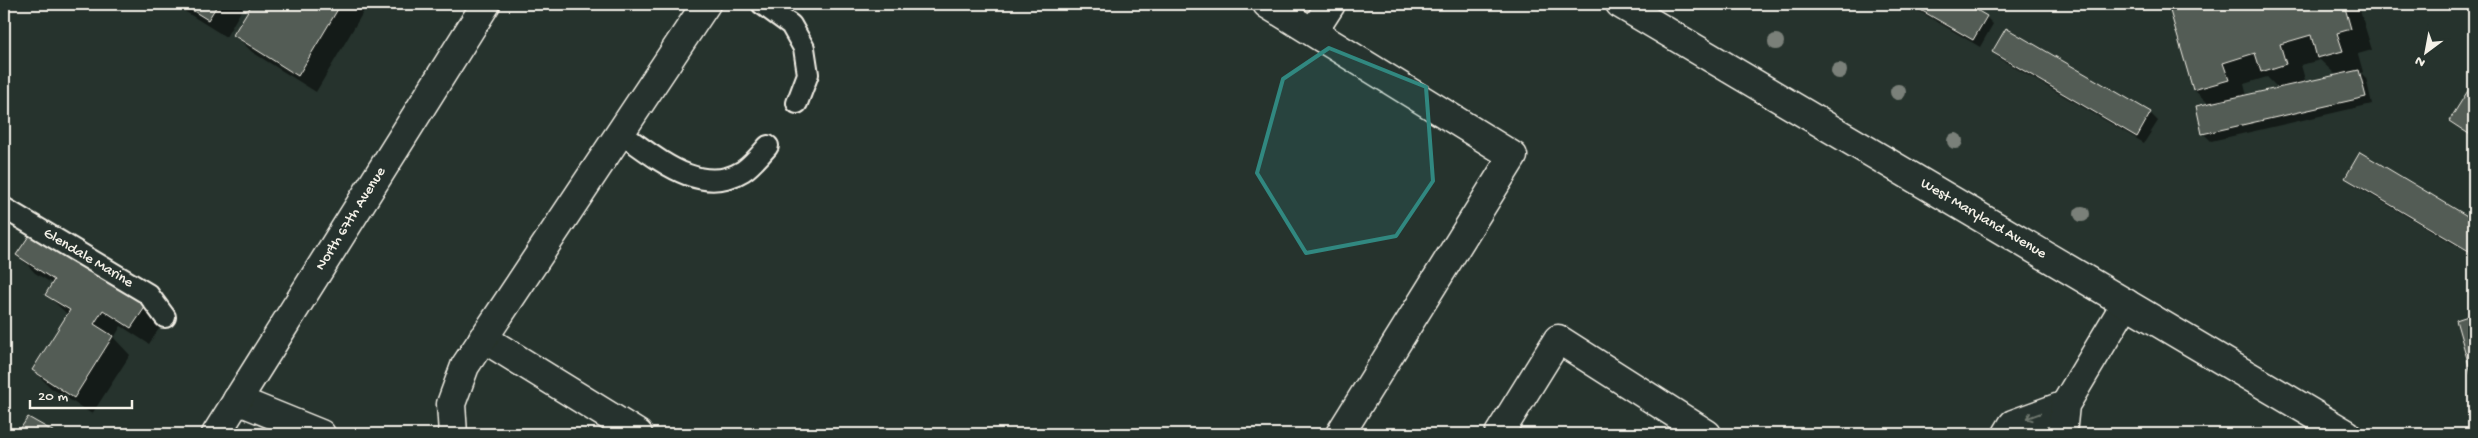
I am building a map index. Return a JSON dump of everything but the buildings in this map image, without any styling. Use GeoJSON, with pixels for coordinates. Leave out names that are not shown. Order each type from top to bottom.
{"type":"FeatureCollection","features":[{"type":"Feature","properties":{"kind":"street","name":"North 67th Avenue"},"geometry":{"type":"LineString","coordinates":[[216,434],[486,4]]}},
{"type":"Feature","properties":{"kind":"street"},"geometry":{"type":"LineString","coordinates":[[453,434],[451,404],[465,366],[704,4]]}},
{"type":"Feature","properties":{"kind":"street"},"geometry":{"type":"LineString","coordinates":[[1267,4],[1514,156],[1340,434]]}},
{"type":"Feature","properties":{"kind":"street"},"geometry":{"type":"LineString","coordinates":[[1313,32],[1331,4]]}},
{"type":"Feature","properties":{"kind":"street","name":"West Maryland Avenue"},"geometry":{"type":"LineString","coordinates":[[1620,4],[2347,434]]}},
{"type":"Feature","properties":{"kind":"street"},"geometry":{"type":"LineString","coordinates":[[2062,434],[2065,404],[2126,303]]}},
{"type":"Feature","properties":{"kind":"street"},"geometry":{"type":"LineString","coordinates":[[483,338],[638,434]]}},
{"type":"Feature","properties":{"kind":"street"},"geometry":{"type":"LineString","coordinates":[[1499,434],[1558,339],[1707,434]]}},
{"type":"Feature","properties":{"kind":"street"},"geometry":{"type":"LineString","coordinates":[[237,400],[269,434]]}},
{"type":"Feature","properties":{"kind":"street"},"geometry":{"type":"LineString","coordinates":[[237,400],[321,434]]}},
{"type":"Feature","properties":{"kind":"street"},"geometry":{"type":"LineString","coordinates":[[2006,434],[2013,424],[2065,404]]}},
{"type":"Feature","properties":{"kind":"lane"},"geometry":{"type":"LineString","coordinates":[[762,4],[791,25],[804,48],[808,74],[797,103]]}},
{"type":"Feature","properties":{"kind":"lane"},"geometry":{"type":"LineString","coordinates":[[619,132],[682,174],[717,181],[744,171],[768,146]]}},
{"type":"Feature","properties":{"kind":"lane","name":"Glendale Marine"},"geometry":{"type":"LineString","coordinates":[[4,208],[148,294],[165,317]]}},
{"type":"Feature","properties":{"kind":"highlighted area"},"geometry":{"type":"Polygon","coordinates":[[[1329,48],[1426,87],[1433,181],[1396,236],[1306,253],[1257,173],[1283,79],[1329,48]]]}}]}
